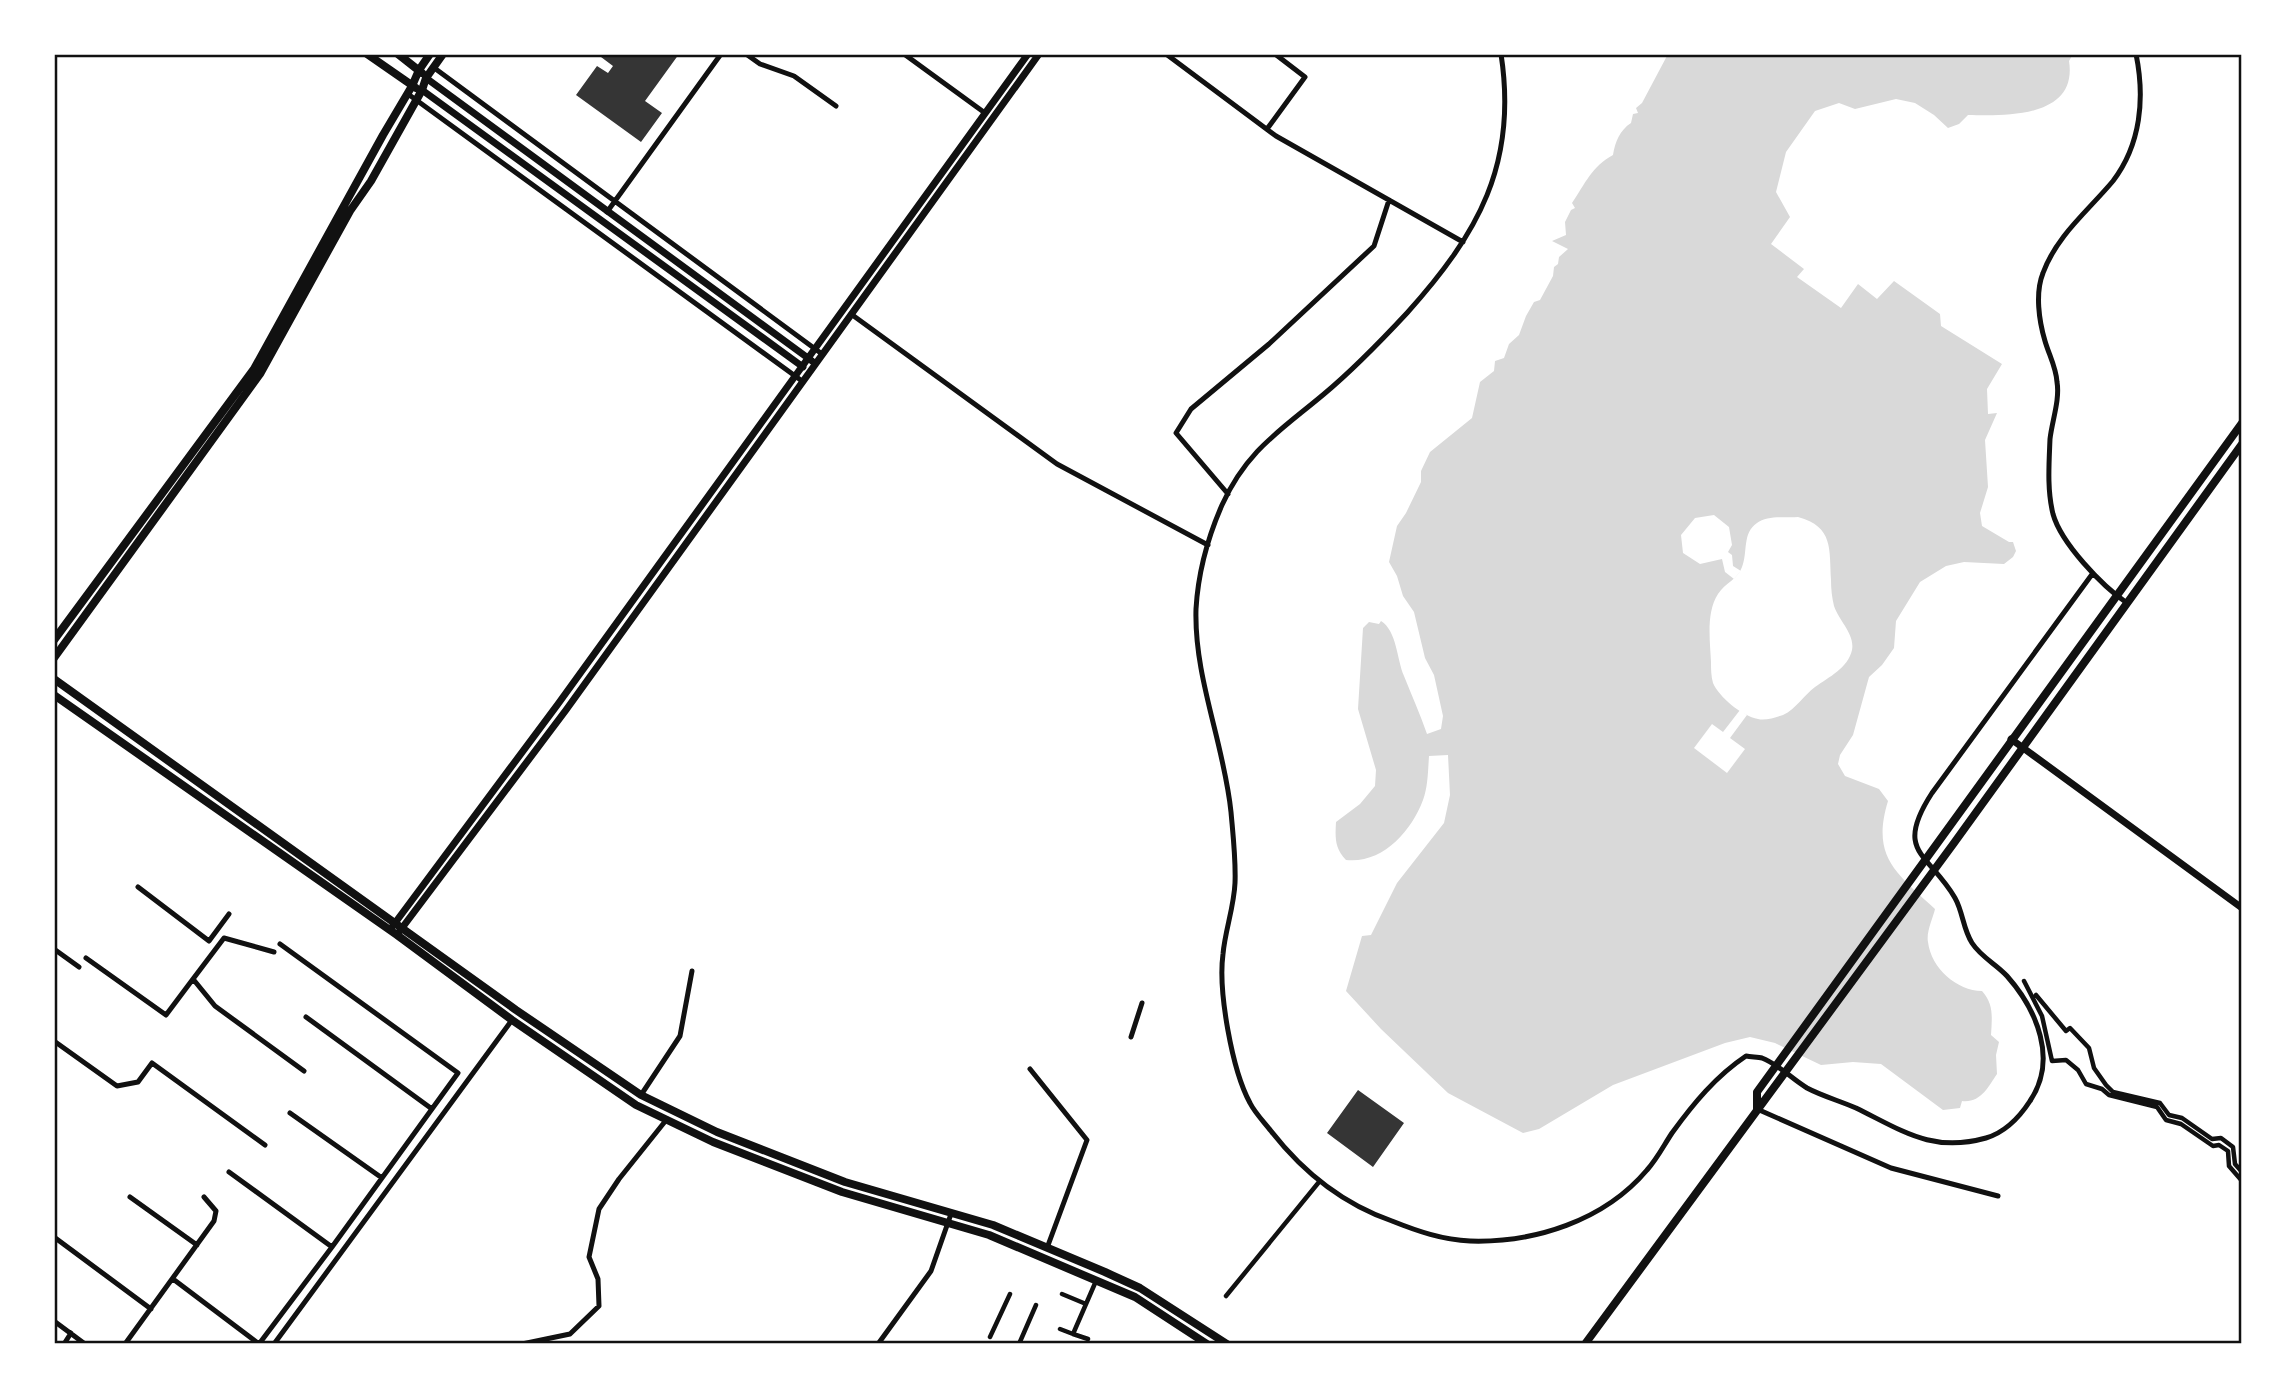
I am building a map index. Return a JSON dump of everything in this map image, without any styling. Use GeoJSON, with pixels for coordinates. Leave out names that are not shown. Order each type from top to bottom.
{"type":"FeatureCollection","features":[{"type":"Feature","properties":{"kind":"main road"},"geometry":{"type":"LineString","coordinates":[[367,54],[410,90],[422,90]]}},
{"type":"Feature","properties":{"kind":"main road"},"geometry":{"type":"LineString","coordinates":[[398,54],[426,78]]}},
{"type":"Feature","properties":{"kind":"main road"},"geometry":{"type":"LineString","coordinates":[[54,658],[260,374],[350,211],[371,181],[422,90],[426,78],[443,54]]}},
{"type":"Feature","properties":{"kind":"main road"},"geometry":{"type":"LineString","coordinates":[[54,640],[254,369],[427,58]]}},
{"type":"Feature","properties":{"kind":"main road"},"geometry":{"type":"LineString","coordinates":[[1757,1109],[1757,1092],[2242,422]]}},
{"type":"Feature","properties":{"kind":"main road"},"geometry":{"type":"LineString","coordinates":[[1585,1344],[2024,748],[2242,444]]}},
{"type":"Feature","properties":{"kind":"main road"},"geometry":{"type":"LineString","coordinates":[[54,679],[516,1010],[641,1095],[717,1132],[845,1182],[993,1225],[1140,1287],[1227,1344]]}},
{"type":"Feature","properties":{"kind":"main road"},"geometry":{"type":"LineString","coordinates":[[54,695],[636,1105],[713,1142],[842,1192],[989,1235],[1097,1280],[1135,1297],[1208,1344]]}},
{"type":"Feature","properties":{"kind":"street"},"geometry":{"type":"LineString","coordinates":[[607,212],[721,54]]}},
{"type":"Feature","properties":{"kind":"street"},"geometry":{"type":"LineString","coordinates":[[746,54],[760,64],[794,76],[836,106]]}},
{"type":"Feature","properties":{"kind":"street"},"geometry":{"type":"LineString","coordinates":[[904,54],[985,113]]}},
{"type":"Feature","properties":{"kind":"street"},"geometry":{"type":"LineString","coordinates":[[393,933],[566,710],[1028,54]]}},
{"type":"Feature","properties":{"kind":"street"},"geometry":{"type":"LineString","coordinates":[[818,351],[851,314],[1039,54]]}},
{"type":"Feature","properties":{"kind":"street"},"geometry":{"type":"LineString","coordinates":[[1166,54],[1267,129],[1463,242]]}},
{"type":"Feature","properties":{"kind":"street"},"geometry":{"type":"LineString","coordinates":[[1267,129],[1306,77],[1275,54]]}},
{"type":"Feature","properties":{"kind":"street"},"geometry":{"type":"LineString","coordinates":[[1502,54],[1506,109],[1504,141],[1486,202],[1463,242],[1418,300],[1374,349],[1321,397],[1261,445],[1241,470],[1213,525],[1199,576],[1196,612],[1203,685],[1231,810],[1235,885],[1222,958],[1227,1025],[1250,1104],[1286,1150],[1319,1182],[1351,1203],[1424,1233],[1466,1241],[1516,1239],[1548,1232],[1576,1222],[1625,1191],[1647,1170],[1706,1091],[1727,1069],[1746,1056],[1763,1058],[1809,1089],[1912,1135],[1938,1143],[1966,1143],[1996,1135],[2004,1130],[2028,1105],[2043,1074],[2043,1053],[2037,1023],[2026,1000],[2006,974],[1977,950],[1971,941],[1955,899],[1921,856],[1914,834],[1919,816],[1932,793],[2093,573]]}},
{"type":"Feature","properties":{"kind":"street"},"geometry":{"type":"LineString","coordinates":[[2127,603],[2093,573],[2062,533],[2054,517],[2050,498],[2050,441],[2058,388],[2056,369],[2044,340],[2038,301],[2041,277],[2052,251],[2113,180],[2132,144],[2142,99],[2136,54]]}},
{"type":"Feature","properties":{"kind":"street"},"geometry":{"type":"LineString","coordinates":[[427,58],[433,68],[818,351]]}},
{"type":"Feature","properties":{"kind":"street"},"geometry":{"type":"LineString","coordinates":[[426,78],[812,361]]}},
{"type":"Feature","properties":{"kind":"street"},"geometry":{"type":"LineString","coordinates":[[410,90],[416,100],[799,378]]}},
{"type":"Feature","properties":{"kind":"street"},"geometry":{"type":"LineString","coordinates":[[422,90],[806,369]]}},
{"type":"Feature","properties":{"kind":"street"},"geometry":{"type":"LineString","coordinates":[[1228,494],[1176,433],[1191,409],[1269,344],[1374,246],[1389,200]]}},
{"type":"Feature","properties":{"kind":"street"},"geometry":{"type":"LineString","coordinates":[[851,314],[1057,464],[1208,545]]}},
{"type":"Feature","properties":{"kind":"street"},"geometry":{"type":"LineString","coordinates":[[2011,739],[2242,908]]}},
{"type":"Feature","properties":{"kind":"street"},"geometry":{"type":"LineString","coordinates":[[138,887],[209,940],[229,914]]}},
{"type":"Feature","properties":{"kind":"street"},"geometry":{"type":"LineString","coordinates":[[86,958],[166,1015],[224,938],[274,952]]}},
{"type":"Feature","properties":{"kind":"street"},"geometry":{"type":"LineString","coordinates":[[173,1279],[259,1344],[458,1073],[280,944]]}},
{"type":"Feature","properties":{"kind":"street"},"geometry":{"type":"LineString","coordinates":[[54,949],[79,967]]}},
{"type":"Feature","properties":{"kind":"street"},"geometry":{"type":"LineString","coordinates":[[641,1095],[680,1036],[692,971]]}},
{"type":"Feature","properties":{"kind":"street"},"geometry":{"type":"LineString","coordinates":[[193,979],[215,1006],[304,1071]]}},
{"type":"Feature","properties":{"kind":"street"},"geometry":{"type":"LineString","coordinates":[[2242,1172],[2235,1164],[2233,1147],[2221,1138],[2213,1139],[2182,1118],[2169,1115],[2160,1102],[2113,1092],[2094,1068],[2089,1048],[2070,1028],[2066,1031],[2024,981],[2042,1016],[2052,1061],[2066,1060],[2078,1070],[2086,1084],[2102,1089],[2109,1095],[2157,1107],[2166,1120],[2181,1124],[2213,1146],[2219,1145],[2228,1151],[2229,1166],[2242,1181]]}},
{"type":"Feature","properties":{"kind":"street"},"geometry":{"type":"LineString","coordinates":[[1131,1037],[1142,1003]]}},
{"type":"Feature","properties":{"kind":"street"},"geometry":{"type":"LineString","coordinates":[[306,1017],[432,1109]]}},
{"type":"Feature","properties":{"kind":"street"},"geometry":{"type":"LineString","coordinates":[[274,1344],[512,1020]]}},
{"type":"Feature","properties":{"kind":"street"},"geometry":{"type":"LineString","coordinates":[[54,1041],[117,1086],[138,1082],[152,1063],[265,1145]]}},
{"type":"Feature","properties":{"kind":"street"},"geometry":{"type":"LineString","coordinates":[[1030,1069],[1087,1140],[1047,1248]]}},
{"type":"Feature","properties":{"kind":"street"},"geometry":{"type":"LineString","coordinates":[[1757,1109],[1891,1168],[1998,1196]]}},
{"type":"Feature","properties":{"kind":"street"},"geometry":{"type":"LineString","coordinates":[[290,1113],[382,1178]]}},
{"type":"Feature","properties":{"kind":"street"},"geometry":{"type":"LineString","coordinates":[[522,1344],[570,1334],[599,1306],[598,1279],[589,1257],[599,1209],[619,1179],[667,1119]]}},
{"type":"Feature","properties":{"kind":"street"},"geometry":{"type":"LineString","coordinates":[[229,1172],[332,1247]]}},
{"type":"Feature","properties":{"kind":"street"},"geometry":{"type":"LineString","coordinates":[[1226,1296],[1319,1182]]}},
{"type":"Feature","properties":{"kind":"street"},"geometry":{"type":"LineString","coordinates":[[130,1197],[197,1245]]}},
{"type":"Feature","properties":{"kind":"street"},"geometry":{"type":"LineString","coordinates":[[125,1344],[214,1221],[216,1212],[204,1197]]}},
{"type":"Feature","properties":{"kind":"street"},"geometry":{"type":"LineString","coordinates":[[878,1344],[931,1271],[951,1214]]}},
{"type":"Feature","properties":{"kind":"street"},"geometry":{"type":"LineString","coordinates":[[54,1237],[151,1309]]}},
{"type":"Feature","properties":{"kind":"street"},"geometry":{"type":"LineString","coordinates":[[1073,1334],[1097,1280]]}},
{"type":"Feature","properties":{"kind":"street"},"geometry":{"type":"LineString","coordinates":[[1062,1293],[1086,1304]]}},
{"type":"Feature","properties":{"kind":"street"},"geometry":{"type":"LineString","coordinates":[[990,1338],[1010,1294]]}},
{"type":"Feature","properties":{"kind":"street"},"geometry":{"type":"LineString","coordinates":[[1018,1344],[1035,1305]]}},
{"type":"Feature","properties":{"kind":"street"},"geometry":{"type":"LineString","coordinates":[[54,1321],[85,1344]]}},
{"type":"Feature","properties":{"kind":"street"},"geometry":{"type":"LineString","coordinates":[[1060,1329],[1088,1339]]}},
{"type":"Feature","properties":{"kind":"street"},"geometry":{"type":"LineString","coordinates":[[64,1344],[71,1333]]}},
{"type":"Feature","properties":{"kind":"shaded area"},"geometry":{"type":"Polygon","coordinates":[[[1668,54],[2073,54],[2069,61],[2069,80],[2062,94],[2036,110],[2001,115],[1968,115],[1959,124],[1948,128],[1915,103],[1896,99],[1855,109],[1839,103],[1815,111],[1786,152],[1776,192],[1790,217],[1771,244],[1804,269],[1797,277],[1841,308],[1858,284],[1877,299],[1894,281],[1940,314],[1941,326],[2002,364],[1987,389],[1988,414],[1997,413],[1985,440],[1988,487],[1980,513],[1982,526],[2013,542],[2016,551],[2004,564],[1964,562],[1946,566],[1920,582],[1896,621],[1894,648],[1869,677],[1853,735],[1840,755],[1838,764],[1845,776],[1879,789],[1888,801],[1883,836],[1885,850],[1899,874],[1935,909],[1928,938],[1934,961],[1955,982],[1963,987],[1982,991],[1989,1001],[1991,1035],[1999,1042],[1996,1055],[1997,1074],[1979,1097],[1962,1101],[1960,1108],[1943,1110],[1881,1064],[1853,1062],[1821,1065],[1775,1043],[1750,1037],[1725,1043],[1613,1085],[1539,1129],[1523,1133],[1448,1093],[1381,1029],[1346,991],[1362,936],[1371,935],[1397,883],[1444,823],[1450,795],[1448,755],[1429,756],[1423,800],[1411,823],[1394,844],[1372,857],[1359,860],[1346,860],[1338,847],[1336,822],[1360,804],[1375,786],[1376,770],[1358,709],[1363,628],[1369,622],[1379,624],[1381,621],[1390,632],[1427,734],[1441,729],[1443,716],[1434,675],[1425,658],[1414,612],[1403,596],[1389,562],[1397,526],[1421,482],[1421,471],[1430,452],[1472,418],[1480,382],[1494,371],[1495,361],[1504,358],[1509,344],[1519,335],[1534,302],[1540,300],[1553,276],[1559,257],[1568,249],[1552,241],[1566,235],[1565,222],[1575,208],[1572,203],[1594,170],[1613,155],[1619,137],[1631,123],[1633,114],[1638,113],[1636,108],[1642,103],[1668,54]],[[1798,517],[1771,518],[1761,520],[1752,527],[1747,537],[1740,571],[1714,601],[1710,618],[1713,683],[1732,705],[1758,719],[1764,720],[1788,712],[1811,690],[1842,667],[1852,650],[1851,638],[1833,603],[1827,541],[1824,533],[1810,521],[1798,517]]]}},
{"type":"Feature","properties":{"kind":"pier"},"geometry":{"type":"Polygon","coordinates":[[[1714,515],[1729,527],[1732,545],[1728,552],[1732,555],[1733,566],[1741,571],[1734,579],[1725,572],[1722,559],[1700,564],[1683,553],[1681,535],[1695,518],[1714,515]]]}},
{"type":"Feature","properties":{"kind":"pier"},"geometry":{"type":"Polygon","coordinates":[[[1740,710],[1747,715],[1730,738],[1745,749],[1727,773],[1694,748],[1712,724],[1723,732],[1740,710]]]}},
{"type":"Feature","properties":{"kind":"building"},"geometry":{"type":"Polygon","coordinates":[[[597,54],[679,54],[645,101],[662,113],[641,142],[576,95],[597,66],[608,73],[613,66],[597,54]]]}},
{"type":"Feature","properties":{"kind":"building"},"geometry":{"type":"Polygon","coordinates":[[[1358,1090],[1404,1123],[1373,1167],[1327,1133],[1358,1090]]]}}]}
